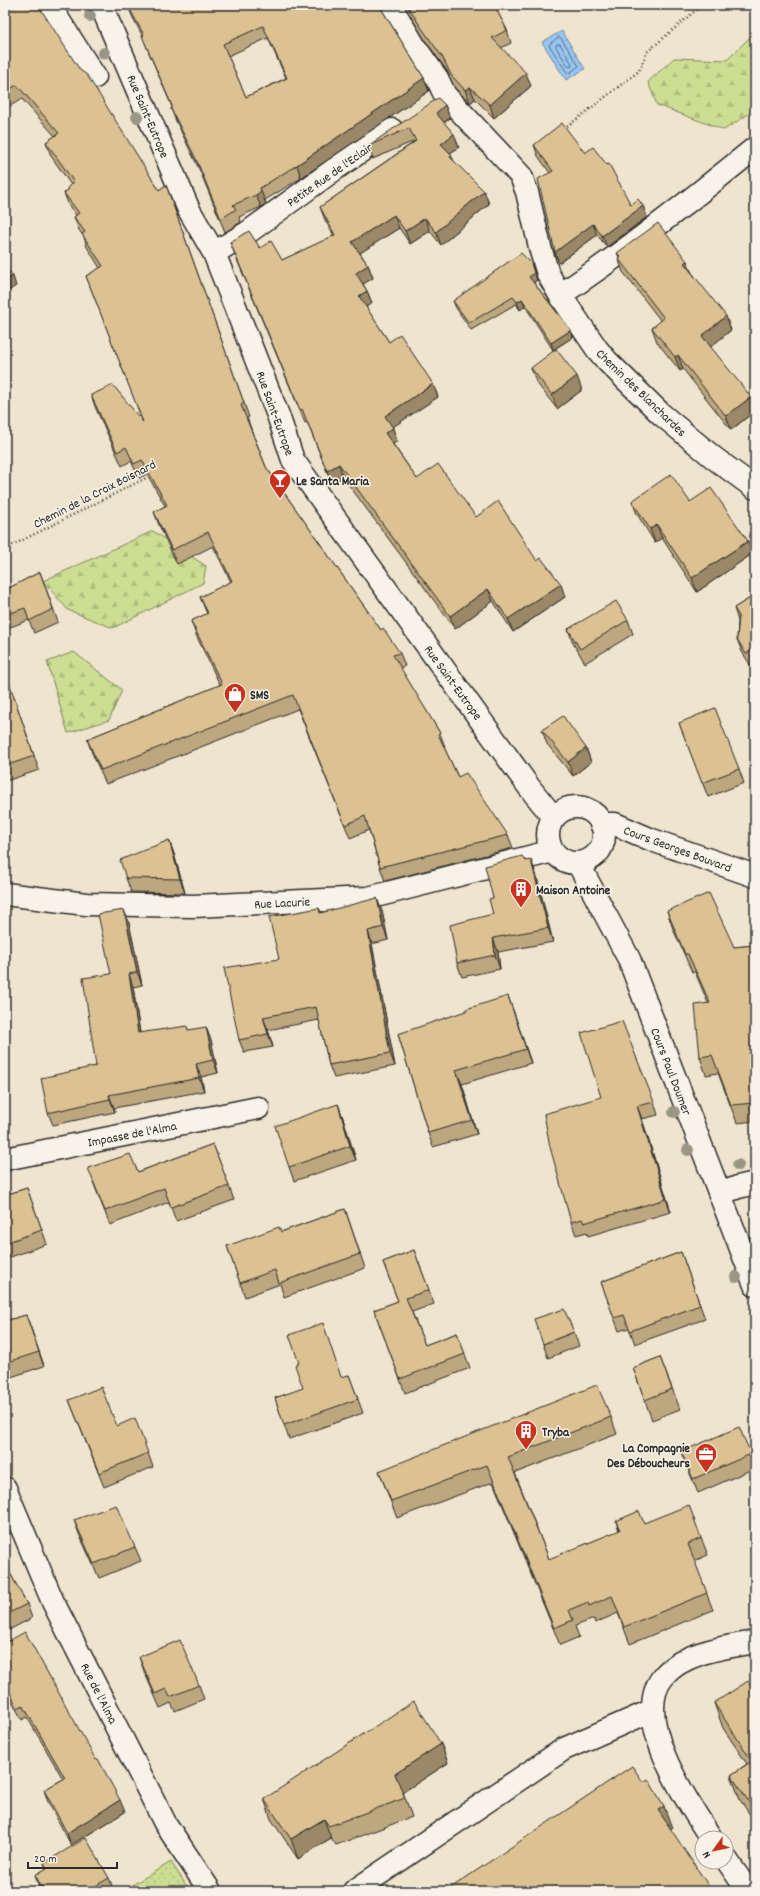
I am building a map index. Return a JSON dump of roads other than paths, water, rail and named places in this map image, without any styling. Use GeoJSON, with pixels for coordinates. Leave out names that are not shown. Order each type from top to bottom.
{"type":"FeatureCollection","features":[{"type":"Feature","properties":{"kind":"street"},"geometry":{"type":"LineString","coordinates":[[49,5],[95,76]]}},
{"type":"Feature","properties":{"kind":"street","name":"Rue Saint-Eutrope"},"geometry":{"type":"LineString","coordinates":[[102,5],[189,210],[214,253],[273,401],[294,460],[525,781],[554,818]]}},
{"type":"Feature","properties":{"kind":"street","name":"Chemin des Blanchardes"},"geometry":{"type":"LineString","coordinates":[[390,5],[415,48],[437,78],[438,99],[521,176],[527,192],[540,251],[548,274],[560,295],[606,361],[661,414],[714,458],[755,488]]}},
{"type":"Feature","properties":{"kind":"street","name":"Petite Rue de l'Eclair"},"geometry":{"type":"LineString","coordinates":[[214,253],[247,233],[335,169],[412,117]]}},
{"type":"Feature","properties":{"kind":"street"},"geometry":{"type":"LineString","coordinates":[[560,295],[643,237],[755,148]]}},
{"type":"Feature","properties":{"kind":"street"},"geometry":{"type":"LineString","coordinates":[[567,808],[586,808],[594,813],[600,820],[601,824],[604,838],[602,847],[597,855],[590,860],[578,863],[563,860],[553,851],[548,837],[549,828],[554,818],[567,808]]}},
{"type":"Feature","properties":{"kind":"street","name":"Cours Georges Bouvard"},"geometry":{"type":"LineString","coordinates":[[601,824],[615,824],[652,840],[755,876]]}},
{"type":"Feature","properties":{"kind":"street","name":"Rue Lacurie"},"geometry":{"type":"LineString","coordinates":[[6,890],[86,904],[193,906],[368,898],[553,851]]}},
{"type":"Feature","properties":{"kind":"street","name":"Cours Paul Doumer"},"geometry":{"type":"LineString","coordinates":[[578,863],[629,959],[755,1285]]}},
{"type":"Feature","properties":{"kind":"street","name":"Impasse de l'Alma"},"geometry":{"type":"LineString","coordinates":[[5,1159],[258,1108]]}},
{"type":"Feature","properties":{"kind":"street"},"geometry":{"type":"LineString","coordinates":[[720,1194],[738,1187],[755,1183]]}},
{"type":"Feature","properties":{"kind":"street","name":"Rue de l'Alma"},"geometry":{"type":"LineString","coordinates":[[5,1488],[53,1602],[165,1823],[210,1891]]}},
{"type":"Feature","properties":{"kind":"street"},"geometry":{"type":"LineString","coordinates":[[706,1830],[689,1806],[666,1762],[658,1740],[653,1710],[655,1692],[663,1677],[680,1663],[707,1650],[755,1642]]}},
{"type":"Feature","properties":{"kind":"street"},"geometry":{"type":"LineString","coordinates":[[354,1891],[564,1749],[653,1710]]}},
{"type":"Feature","properties":{"kind":"street"},"geometry":{"type":"LineString","coordinates":[[734,1870],[748,1891]]}},
{"type":"Feature","properties":{"kind":"water"},"geometry":{"type":"Polygon","coordinates":[[[562,31],[585,69],[566,80],[542,42],[562,31]]]}},
{"type":"Feature","properties":{"kind":"place","name":"Le Santa Maria"},"geometry":{"type":"Point","coordinates":[280,500]}},
{"type":"Feature","properties":{"kind":"place","name":"SMS"},"geometry":{"type":"Point","coordinates":[235,714]}},
{"type":"Feature","properties":{"kind":"place","name":"Maison Antoine"},"geometry":{"type":"Point","coordinates":[521,908]}},
{"type":"Feature","properties":{"kind":"place","name":"Tryba"},"geometry":{"type":"Point","coordinates":[526,1450]}},
{"type":"Feature","properties":{"kind":"place","name":"La Compagnie Des Déboucheurs"},"geometry":{"type":"Point","coordinates":[706,1474]}}]}
